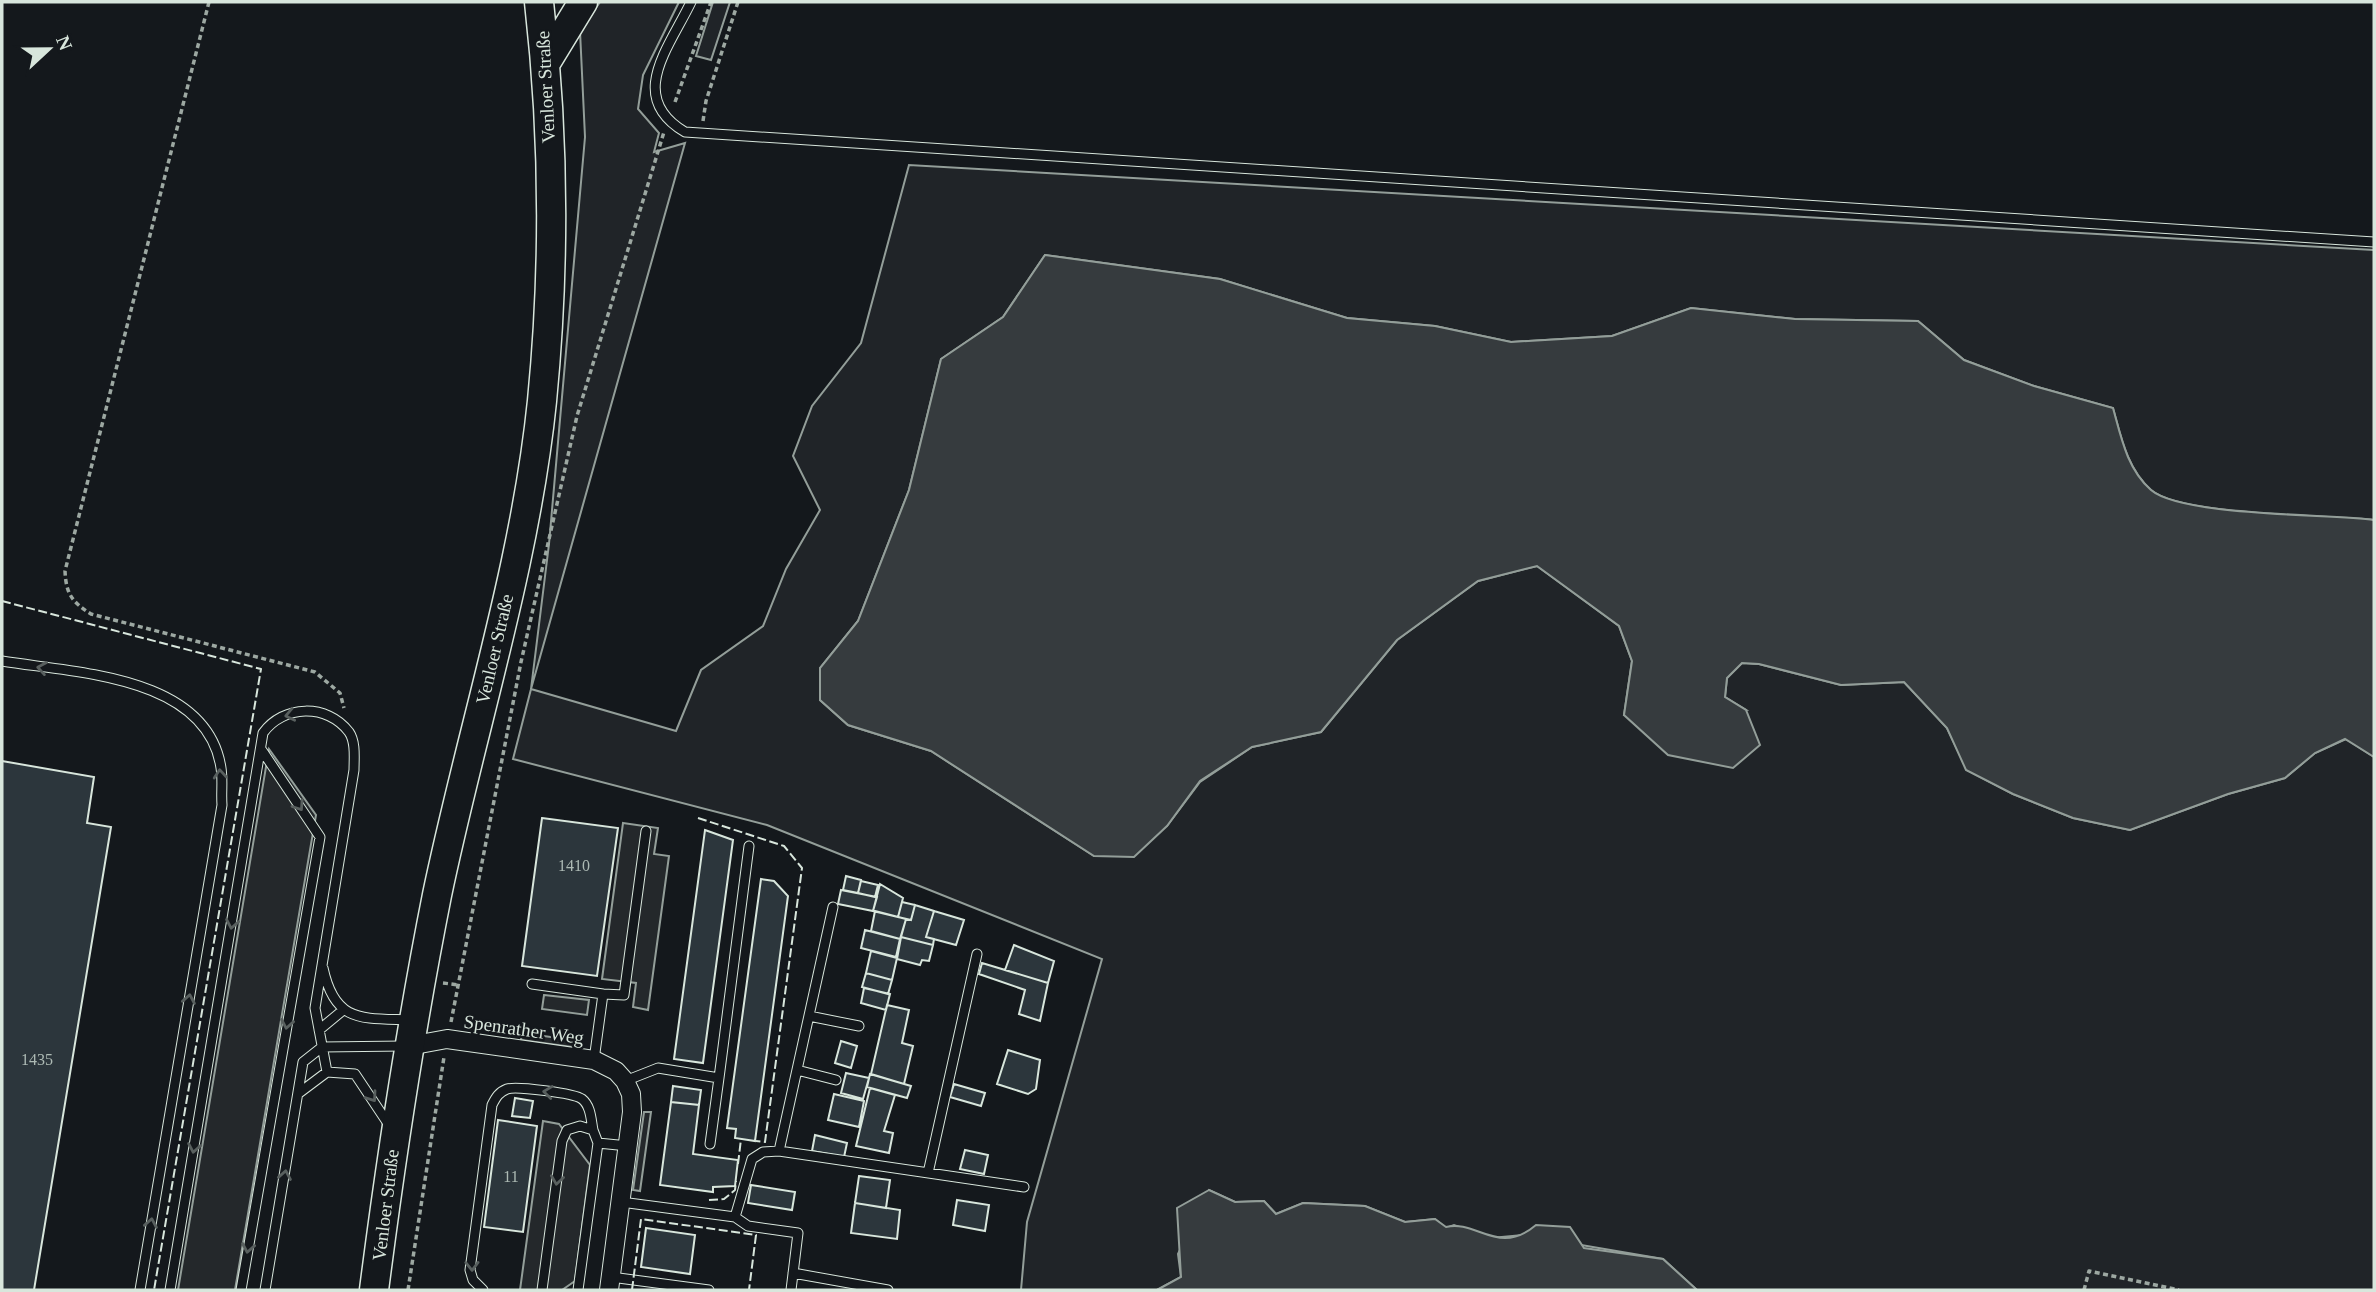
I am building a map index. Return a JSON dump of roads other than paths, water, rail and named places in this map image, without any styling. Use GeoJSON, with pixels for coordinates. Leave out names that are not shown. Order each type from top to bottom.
{"type":"FeatureCollection","features":[{"type":"Feature","properties":{"kind":"main road","name":"Venloer Straße"},"geometry":{"type":"LineString","coordinates":[[374,1290],[395,1133],[438,893],[520,530],[542,402],[551,247],[547,61],[539,2]]}},
{"type":"Feature","properties":{"kind":"main road"},"geometry":{"type":"LineString","coordinates":[[547,61],[583,2]]}},
{"type":"Feature","properties":{"kind":"street","name":"Spenrather Weg"},"geometry":{"type":"LineString","coordinates":[[412,1033],[594,1060],[616,1071],[625,1081]]}},
{"type":"Feature","properties":{"kind":"street"},"geometry":{"type":"LineString","coordinates":[[610,1284],[632,1112],[631,1094],[625,1081]]}},
{"type":"Feature","properties":{"kind":"lane"},"geometry":{"type":"LineString","coordinates":[[691,2],[653,82],[656,105],[668,121],[685,132],[2374,242]]}},
{"type":"Feature","properties":{"kind":"lane"},"geometry":{"type":"LineString","coordinates":[[2,661],[115,681],[154,690],[175,700],[195,717],[212,740],[221,767],[222,805],[140,1290]]}},
{"type":"Feature","properties":{"kind":"lane"},"geometry":{"type":"LineString","coordinates":[[170,1290],[263,733],[272,721],[285,713],[312,712],[332,717],[350,734],[354,770],[315,1008],[327,1072]]}},
{"type":"Feature","properties":{"kind":"lane"},"geometry":{"type":"LineString","coordinates":[[241,1290],[320,836],[261,749]]}},
{"type":"Feature","properties":{"kind":"lane"},"geometry":{"type":"LineString","coordinates":[[532,984],[624,995],[646,831]]}},
{"type":"Feature","properties":{"kind":"lane"},"geometry":{"type":"LineString","coordinates":[[710,1144],[749,846]]}},
{"type":"Feature","properties":{"kind":"lane"},"geometry":{"type":"LineString","coordinates":[[779,1151],[833,907]]}},
{"type":"Feature","properties":{"kind":"lane"},"geometry":{"type":"LineString","coordinates":[[928,1173],[977,954]]}},
{"type":"Feature","properties":{"kind":"lane"},"geometry":{"type":"LineString","coordinates":[[322,962],[328,991],[342,1011],[372,1018],[412,1033]]}},
{"type":"Feature","properties":{"kind":"lane"},"geometry":{"type":"LineString","coordinates":[[594,1060],[603,993]]}},
{"type":"Feature","properties":{"kind":"lane"},"geometry":{"type":"LineString","coordinates":[[319,1030],[342,1011]]}},
{"type":"Feature","properties":{"kind":"lane"},"geometry":{"type":"LineString","coordinates":[[809,1016],[859,1026]]}},
{"type":"Feature","properties":{"kind":"lane"},"geometry":{"type":"LineString","coordinates":[[265,1290],[303,1062],[322,1047],[412,1033]]}},
{"type":"Feature","properties":{"kind":"lane"},"geometry":{"type":"LineString","coordinates":[[625,1081],[658,1068],[719,1078]]}},
{"type":"Feature","properties":{"kind":"lane"},"geometry":{"type":"LineString","coordinates":[[797,1070],[836,1080]]}},
{"type":"Feature","properties":{"kind":"lane"},"geometry":{"type":"LineString","coordinates":[[299,1093],[327,1072],[355,1074],[395,1133]]}},
{"type":"Feature","properties":{"kind":"lane"},"geometry":{"type":"LineString","coordinates":[[483,1290],[473,1280],[470,1270],[492,1105],[497,1096],[512,1087],[571,1095],[582,1099],[589,1108],[598,1143],[578,1290]]}},
{"type":"Feature","properties":{"kind":"lane"},"geometry":{"type":"LineString","coordinates":[[542,1290],[562,1140],[567,1130],[580,1126],[593,1130]]}},
{"type":"Feature","properties":{"kind":"lane"},"geometry":{"type":"LineString","coordinates":[[598,1143],[628,1146]]}},
{"type":"Feature","properties":{"kind":"lane"},"geometry":{"type":"LineString","coordinates":[[735,1217],[752,1159],[763,1152],[779,1151],[1024,1187]]}},
{"type":"Feature","properties":{"kind":"lane"},"geometry":{"type":"LineString","coordinates":[[621,1202],[735,1217],[748,1226],[798,1233],[792,1290]]}},
{"type":"Feature","properties":{"kind":"lane"},"geometry":{"type":"LineString","coordinates":[[793,1273],[888,1290]]}},
{"type":"Feature","properties":{"kind":"lane"},"geometry":{"type":"LineString","coordinates":[[610,1284],[709,1290]]}}]}
